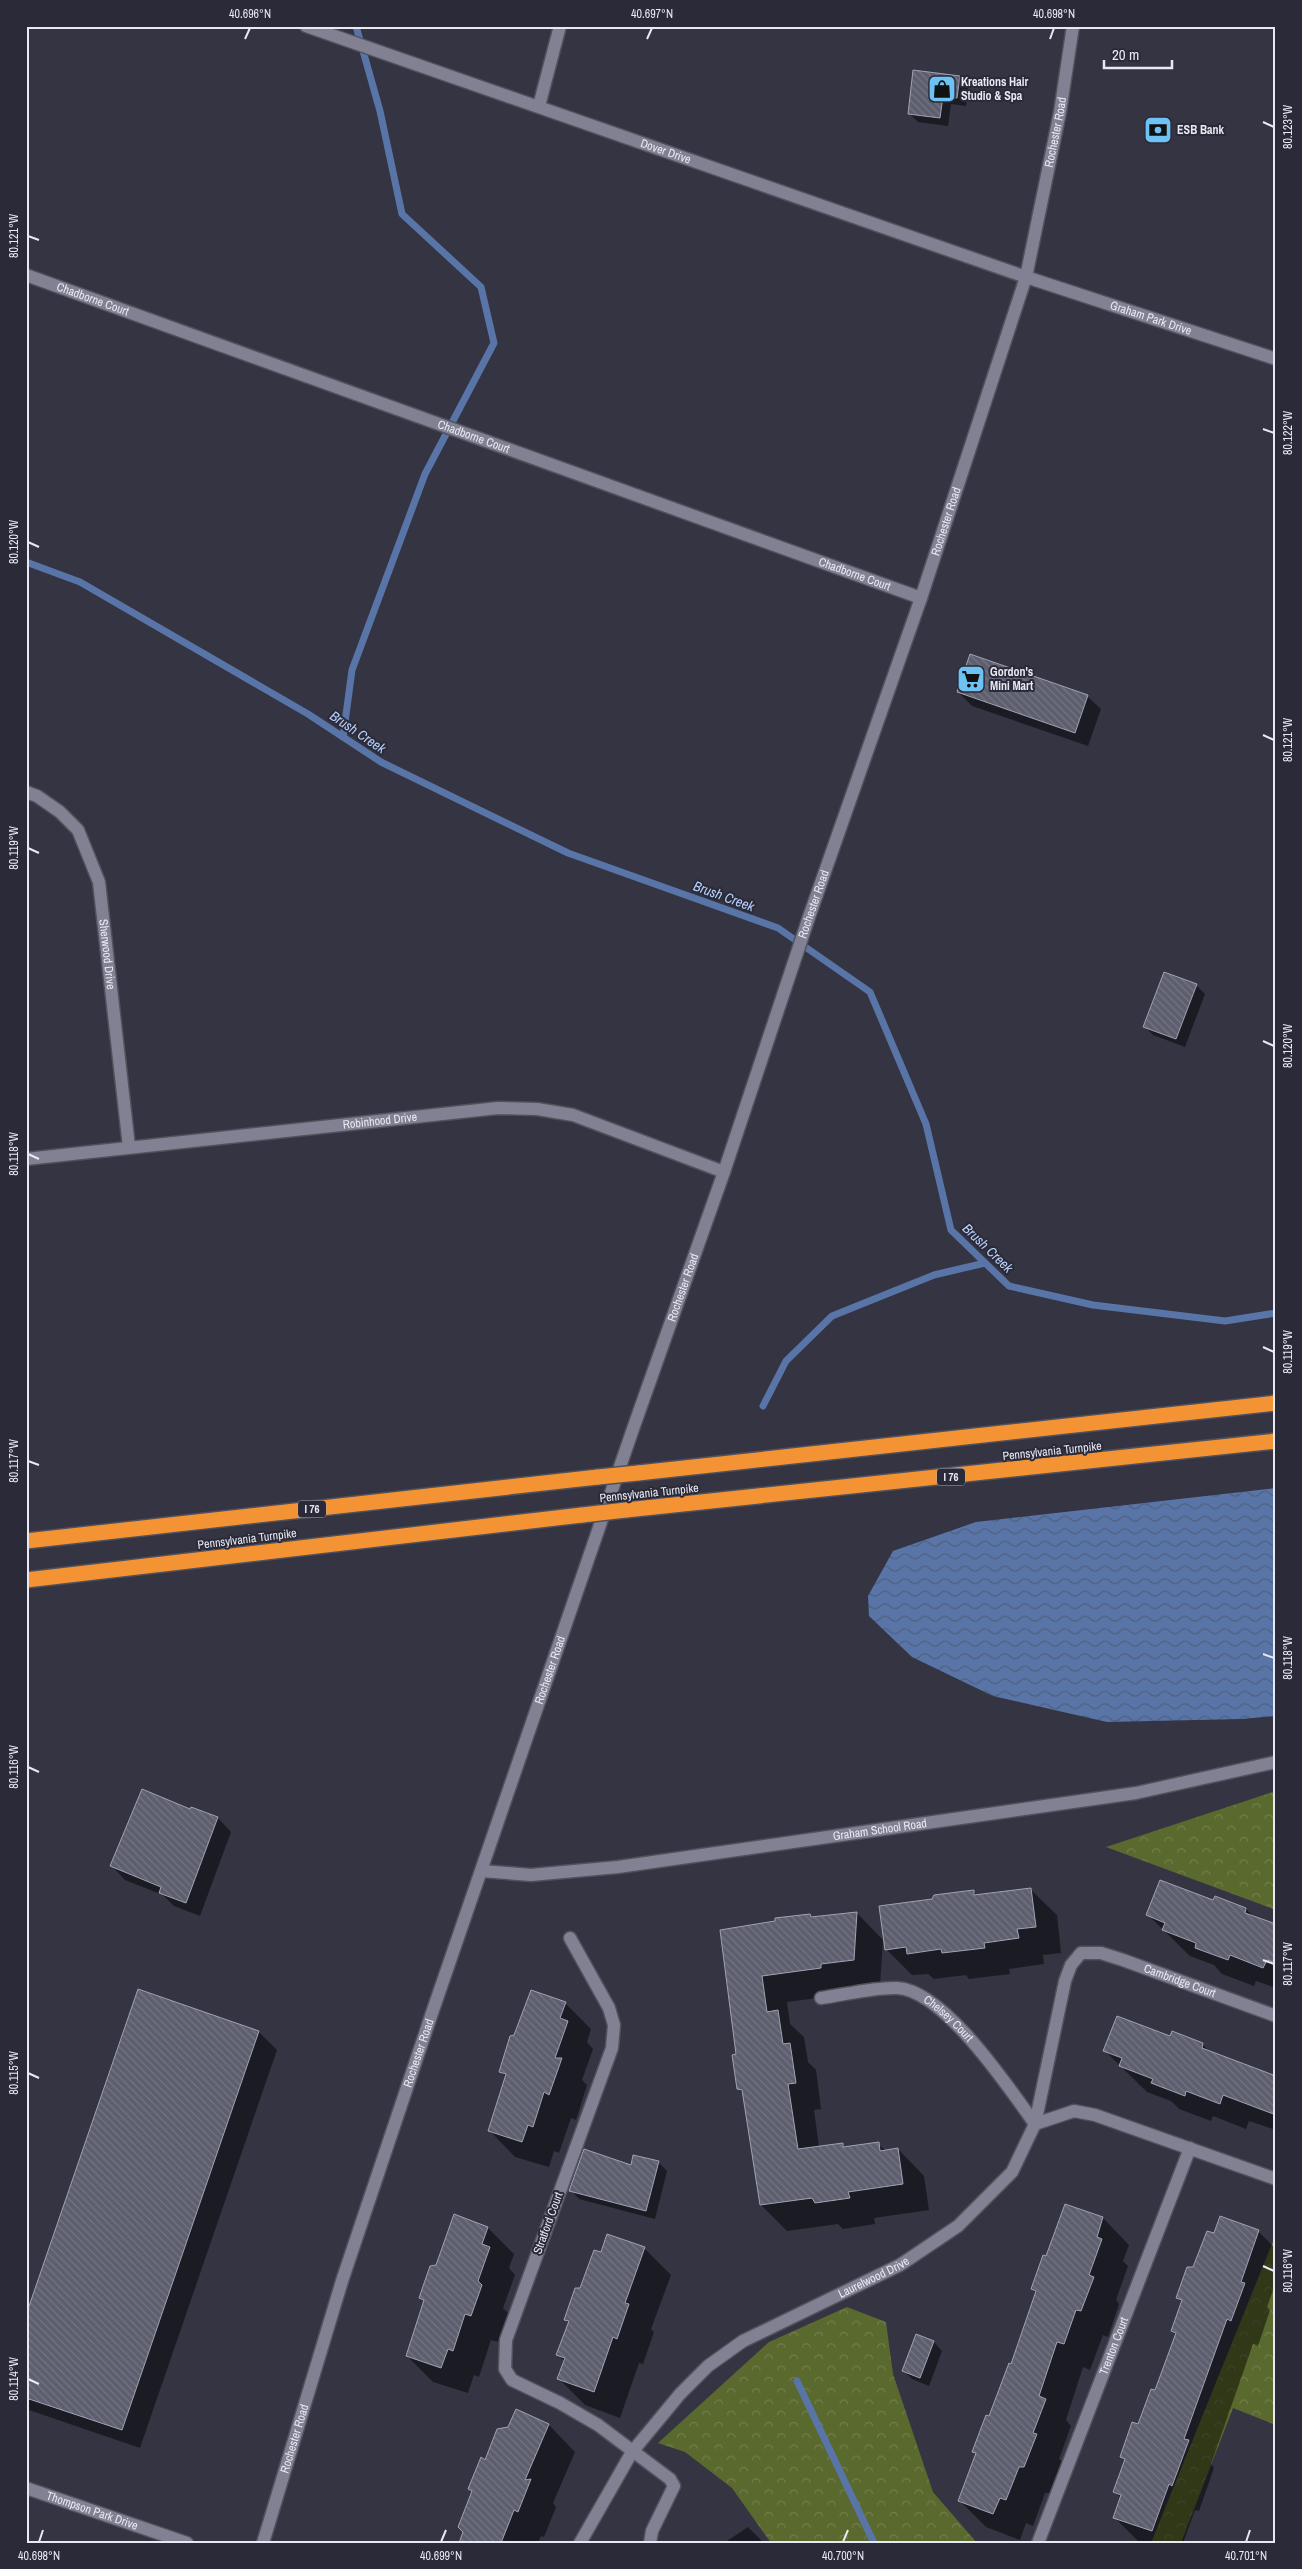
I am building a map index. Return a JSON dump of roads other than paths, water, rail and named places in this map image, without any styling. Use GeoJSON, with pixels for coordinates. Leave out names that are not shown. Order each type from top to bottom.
{"type":"FeatureCollection","features":[{"type":"Feature","properties":{"kind":"highway","name":"Pennsylvania Turnpike"},"geometry":{"type":"LineString","coordinates":[[26,1541],[1276,1403]]}},
{"type":"Feature","properties":{"kind":"highway","name":"Pennsylvania Turnpike"},"geometry":{"type":"LineString","coordinates":[[26,1580],[582,1514],[1276,1441]]}},
{"type":"Feature","properties":{"kind":"street","name":"Dover Drive"},"geometry":{"type":"LineString","coordinates":[[306,26],[1026,277]]}},
{"type":"Feature","properties":{"kind":"street"},"geometry":{"type":"LineString","coordinates":[[539,106],[560,26]]}},
{"type":"Feature","properties":{"kind":"street","name":"Rochester Road"},"geometry":{"type":"LineString","coordinates":[[263,2543],[346,2272],[432,2012],[482,1871],[630,1435],[724,1172],[809,917],[921,598],[1026,277],[1060,112],[1073,26]]}},
{"type":"Feature","properties":{"kind":"street","name":"Chadborne Court"},"geometry":{"type":"LineString","coordinates":[[26,275],[921,598]]}},
{"type":"Feature","properties":{"kind":"street","name":"Graham Park Drive"},"geometry":{"type":"LineString","coordinates":[[1026,277],[1276,359]]}},
{"type":"Feature","properties":{"kind":"street","name":"Sherwood Drive"},"geometry":{"type":"LineString","coordinates":[[26,792],[37,796],[60,812],[78,830],[99,882],[129,1147]]}},
{"type":"Feature","properties":{"kind":"street","name":"Robinhood Drive"},"geometry":{"type":"LineString","coordinates":[[26,1159],[498,1108],[537,1109],[573,1115],[724,1172]]}},
{"type":"Feature","properties":{"kind":"street","name":"Graham School Road"},"geometry":{"type":"LineString","coordinates":[[482,1871],[531,1875],[618,1867],[1136,1793],[1276,1762]]}},
{"type":"Feature","properties":{"kind":"street","name":"Stratford Court"},"geometry":{"type":"LineString","coordinates":[[570,1938],[609,2008],[614,2025],[612,2048],[506,2340],[505,2369],[512,2380],[560,2403],[598,2425],[670,2480],[674,2486],[652,2531],[650,2543]]}},
{"type":"Feature","properties":{"kind":"street","name":"Laurelwood Drive"},"geometry":{"type":"LineString","coordinates":[[580,2543],[632,2452],[680,2394],[708,2366],[743,2342],[900,2265],[958,2226],[1012,2172],[1035,2124],[1065,1981],[1071,1965],[1081,1952]]}},
{"type":"Feature","properties":{"kind":"street","name":"Cambridge Court"},"geometry":{"type":"LineString","coordinates":[[1081,1952],[1101,1953],[1123,1960],[1276,2016]]}},
{"type":"Feature","properties":{"kind":"street","name":"Chelsey Court"},"geometry":{"type":"LineString","coordinates":[[821,1998],[897,1988],[917,1994],[930,2002],[982,2051],[1035,2124]]}},
{"type":"Feature","properties":{"kind":"street"},"geometry":{"type":"LineString","coordinates":[[1035,2124],[1074,2112],[1095,2114],[1276,2179]]}},
{"type":"Feature","properties":{"kind":"street","name":"Trenton Court"},"geometry":{"type":"LineString","coordinates":[[1038,2543],[1190,2148]]}},
{"type":"Feature","properties":{"kind":"street","name":"Thompson Park Drive"},"geometry":{"type":"LineString","coordinates":[[26,2488],[188,2543]]}},
{"type":"Feature","properties":{"kind":"water"},"geometry":{"type":"Polygon","coordinates":[[[1276,1488],[1276,1716],[1242,1719],[1107,1722],[993,1696],[912,1657],[869,1616],[868,1596],[893,1551],[976,1522],[1276,1488]]]}},
{"type":"Feature","properties":{"kind":"waterway"},"geometry":{"type":"LineString","coordinates":[[343,737],[352,670],[425,474],[494,343],[481,287],[402,214],[380,111],[356,26]]}},
{"type":"Feature","properties":{"kind":"waterway","name":"Brush Creek"},"geometry":{"type":"LineString","coordinates":[[26,562],[80,582],[308,714],[381,762],[568,853],[778,928],[870,992],[926,1124],[951,1230],[1009,1286],[1093,1305],[1225,1321],[1276,1313]]}},
{"type":"Feature","properties":{"kind":"waterway"},"geometry":{"type":"LineString","coordinates":[[763,1406],[786,1361],[832,1316],[934,1275],[985,1263]]}},
{"type":"Feature","properties":{"kind":"waterway"},"geometry":{"type":"LineString","coordinates":[[797,2381],[874,2543]]}},
{"type":"Feature","properties":{"kind":"place","name":"Kreations Hair Studio & Spa"},"geometry":{"type":"Point","coordinates":[942,89]}},
{"type":"Feature","properties":{"kind":"place","name":"ESB Bank"},"geometry":{"type":"Point","coordinates":[1158,130]}},
{"type":"Feature","properties":{"kind":"place","name":"Gordon's Mini Mart"},"geometry":{"type":"Point","coordinates":[971,679]}}]}
